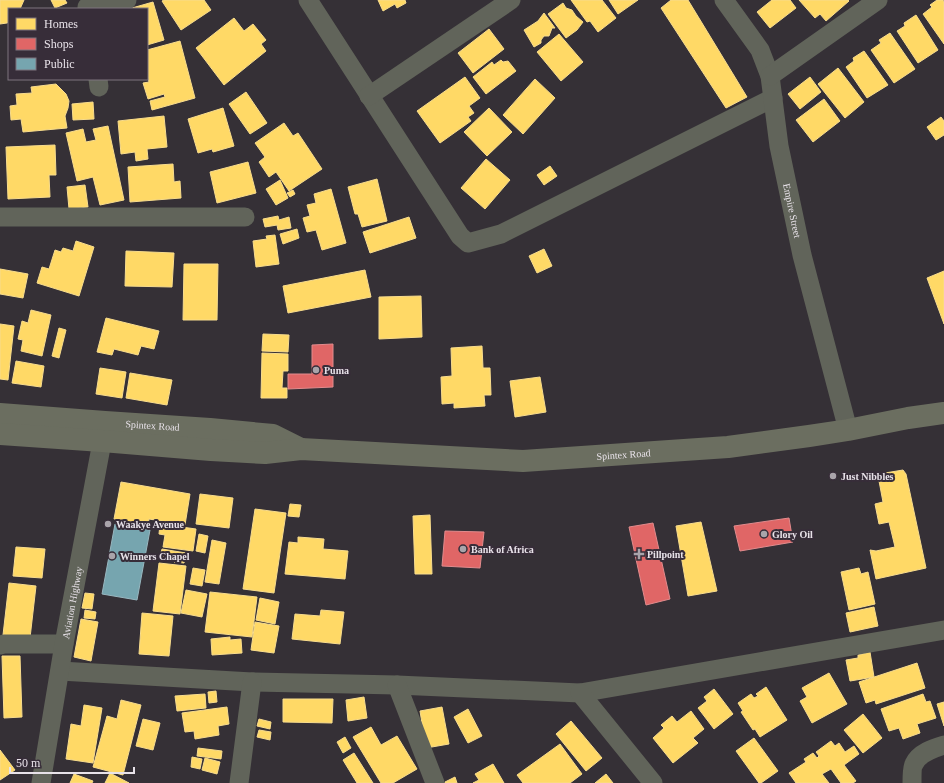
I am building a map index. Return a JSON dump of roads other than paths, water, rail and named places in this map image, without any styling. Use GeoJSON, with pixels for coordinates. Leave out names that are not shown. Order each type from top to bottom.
{"type":"FeatureCollection","features":[{"type":"Feature","properties":{"kind":"main road","name":"Spintex Road"},"geometry":{"type":"LineString","coordinates":[[0,434],[210,429],[273,436],[301,449],[523,461],[728,447],[848,430],[908,418],[944,413]]}},
{"type":"Feature","properties":{"kind":"main road","name":"Spintex Road"},"geometry":{"type":"LineString","coordinates":[[0,414],[104,432]]}},
{"type":"Feature","properties":{"kind":"street"},"geometry":{"type":"LineString","coordinates":[[85,5],[127,0]]}},
{"type":"Feature","properties":{"kind":"street"},"geometry":{"type":"LineString","coordinates":[[308,0],[460,236],[468,243],[501,234],[773,98]]}},
{"type":"Feature","properties":{"kind":"street"},"geometry":{"type":"LineString","coordinates":[[369,96],[511,0]]}},
{"type":"Feature","properties":{"kind":"street","name":"Empire Street"},"geometry":{"type":"LineString","coordinates":[[724,0],[760,50],[770,76],[779,146],[802,255],[848,430]]}},
{"type":"Feature","properties":{"kind":"street"},"geometry":{"type":"LineString","coordinates":[[770,76],[878,0]]}},
{"type":"Feature","properties":{"kind":"street"},"geometry":{"type":"LineString","coordinates":[[0,217],[245,217]]}},
{"type":"Feature","properties":{"kind":"street","name":"Aviation Highway"},"geometry":{"type":"LineString","coordinates":[[40,783],[64,644],[104,432]]}},
{"type":"Feature","properties":{"kind":"street"},"geometry":{"type":"LineString","coordinates":[[60,671],[252,682],[397,685],[580,693],[944,630]]}},
{"type":"Feature","properties":{"kind":"street"},"geometry":{"type":"LineString","coordinates":[[0,645],[64,644]]}},
{"type":"Feature","properties":{"kind":"street"},"geometry":{"type":"LineString","coordinates":[[239,783],[252,682]]}},
{"type":"Feature","properties":{"kind":"street"},"geometry":{"type":"LineString","coordinates":[[397,685],[435,783]]}},
{"type":"Feature","properties":{"kind":"street"},"geometry":{"type":"LineString","coordinates":[[580,693],[653,783]]}},
{"type":"Feature","properties":{"kind":"street"},"geometry":{"type":"LineString","coordinates":[[912,783],[913,764],[920,756],[944,745]]}},
{"type":"Feature","properties":{"kind":"place","name":"Puma"},"geometry":{"type":"Point","coordinates":[316,370]}},
{"type":"Feature","properties":{"kind":"place","name":"Just Nibbles"},"geometry":{"type":"Point","coordinates":[833,476]}},
{"type":"Feature","properties":{"kind":"place","name":"Waakye Avenue"},"geometry":{"type":"Point","coordinates":[108,524]}},
{"type":"Feature","properties":{"kind":"place","name":"Glory Oil"},"geometry":{"type":"Point","coordinates":[764,534]}},
{"type":"Feature","properties":{"kind":"place","name":"Bank of Africa"},"geometry":{"type":"Point","coordinates":[463,549]}},
{"type":"Feature","properties":{"kind":"place","name":"Pillpoint"},"geometry":{"type":"Point","coordinates":[639,554]}},
{"type":"Feature","properties":{"kind":"place","name":"Winners Chapel"},"geometry":{"type":"Point","coordinates":[112,556]}}]}
